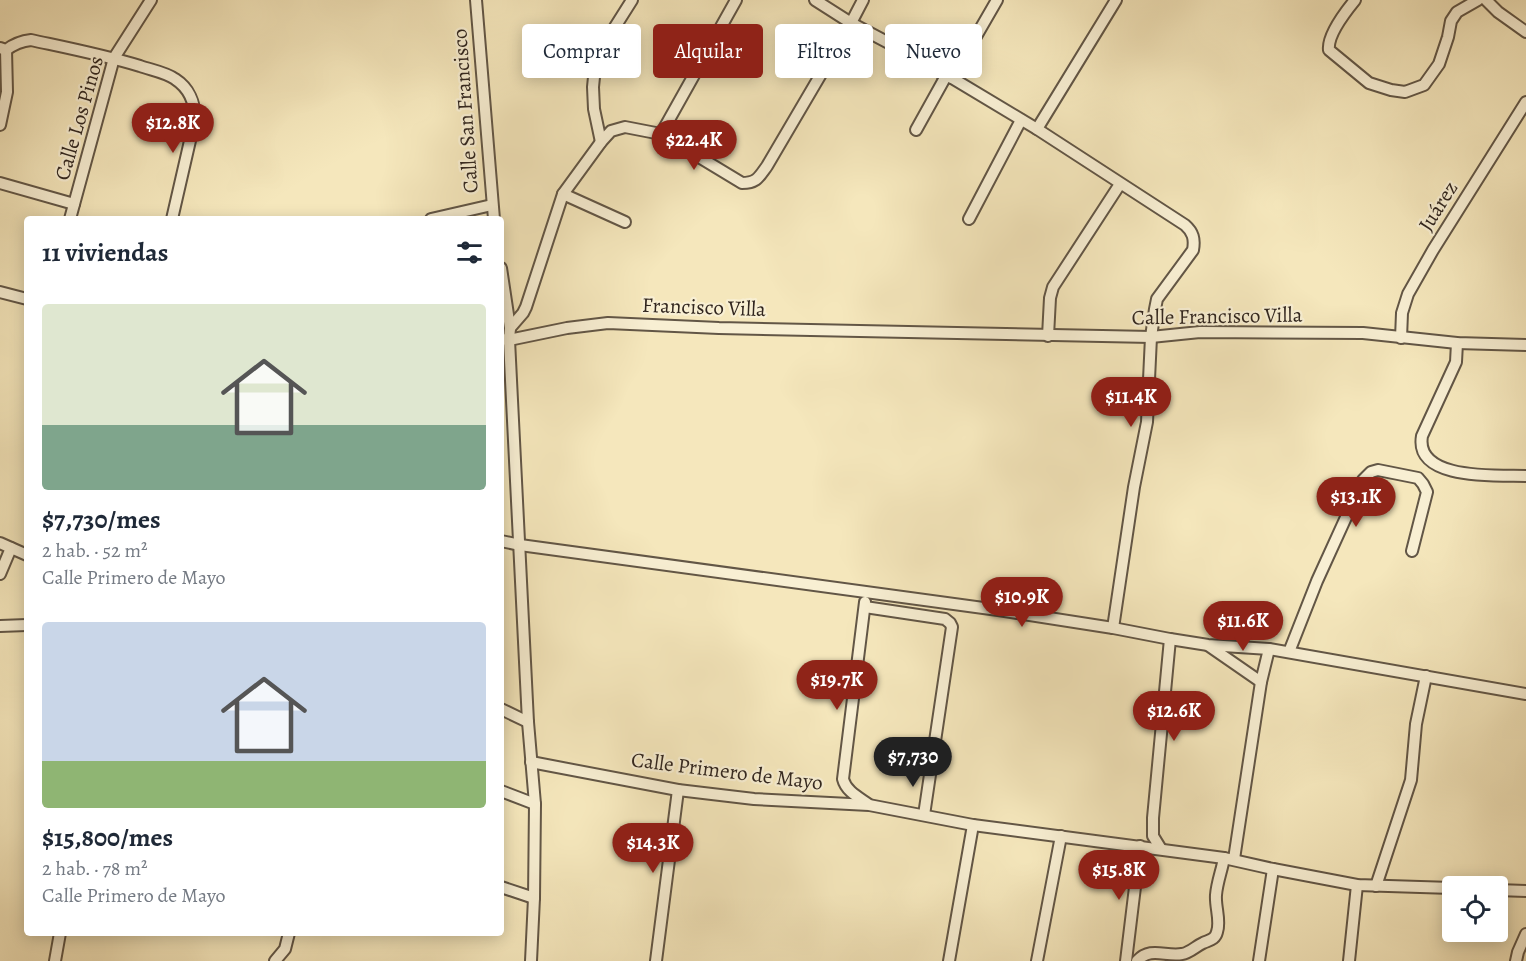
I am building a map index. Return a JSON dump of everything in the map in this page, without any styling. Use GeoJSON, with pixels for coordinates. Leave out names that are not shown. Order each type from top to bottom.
{"type":"FeatureCollection","features":[{"type":"Feature","properties":{"kind":"street","name":"Calle Los Pinos"},"geometry":{"type":"LineString","coordinates":[[71,216],[114,58],[151,0]]}},
{"type":"Feature","properties":{"kind":"street","name":"Calle San Francisco"},"geometry":{"type":"LineString","coordinates":[[476,0],[494,216]]}},
{"type":"Feature","properties":{"kind":"street"},"geometry":{"type":"LineString","coordinates":[[601,142],[594,109],[593,87],[596,57],[632,0]]}},
{"type":"Feature","properties":{"kind":"street"},"geometry":{"type":"LineString","coordinates":[[661,134],[736,0]]}},
{"type":"Feature","properties":{"kind":"street"},"geometry":{"type":"LineString","coordinates":[[815,0],[885,41]]}},
{"type":"Feature","properties":{"kind":"street"},"geometry":{"type":"LineString","coordinates":[[531,961],[535,804],[505,340],[510,328],[524,313],[563,194],[611,131],[625,127],[661,134],[742,183],[751,183],[767,166],[863,0]]}},
{"type":"Feature","properties":{"kind":"street"},"geometry":{"type":"LineString","coordinates":[[982,24],[997,0]]}},
{"type":"Feature","properties":{"kind":"street"},"geometry":{"type":"LineString","coordinates":[[1037,129],[1116,0]]}},
{"type":"Feature","properties":{"kind":"street"},"geometry":{"type":"LineString","coordinates":[[1355,0],[1332,35],[1328,45],[1329,50],[1369,83],[1405,92],[1424,85],[1438,64],[1448,37],[1450,21],[1457,12],[1478,0]]}},
{"type":"Feature","properties":{"kind":"street"},"geometry":{"type":"LineString","coordinates":[[1486,0],[1498,12],[1526,32]]}},
{"type":"Feature","properties":{"kind":"street"},"geometry":{"type":"LineString","coordinates":[[0,126],[7,92],[3,49],[22,41],[31,40],[114,58],[174,78],[183,85],[195,106],[195,118],[173,216]]}},
{"type":"Feature","properties":{"kind":"street"},"geometry":{"type":"LineString","coordinates":[[916,130],[948,78]]}},
{"type":"Feature","properties":{"kind":"street"},"geometry":{"type":"LineString","coordinates":[[951,78],[1037,129],[1185,225],[1195,242],[1193,250],[1157,299],[1151,337],[1147,422],[1134,487],[1113,628]]}},
{"type":"Feature","properties":{"kind":"street","name":"Juárez"},"geometry":{"type":"LineString","coordinates":[[1401,338],[1402,313],[1408,294],[1526,102]]}},
{"type":"Feature","properties":{"kind":"street"},"geometry":{"type":"LineString","coordinates":[[969,219],[1021,120]]}},
{"type":"Feature","properties":{"kind":"street"},"geometry":{"type":"LineString","coordinates":[[0,183],[74,204]]}},
{"type":"Feature","properties":{"kind":"street"},"geometry":{"type":"LineString","coordinates":[[1048,336],[1050,298],[1053,287],[1120,184]]}},
{"type":"Feature","properties":{"kind":"street"},"geometry":{"type":"LineString","coordinates":[[563,194],[625,222]]}},
{"type":"Feature","properties":{"kind":"street"},"geometry":{"type":"LineString","coordinates":[[444,216],[492,205]]}},
{"type":"Feature","properties":{"kind":"street"},"geometry":{"type":"LineString","coordinates":[[504,288],[510,328]]}},
{"type":"Feature","properties":{"kind":"street"},"geometry":{"type":"LineString","coordinates":[[0,292],[24,298]]}},
{"type":"Feature","properties":{"kind":"street","name":"Francisco Villa"},"geometry":{"type":"LineString","coordinates":[[505,340],[608,323],[908,332]]}},
{"type":"Feature","properties":{"kind":"street","name":"Calle Francisco Villa"},"geometry":{"type":"LineString","coordinates":[[908,332],[1151,337],[1200,332],[1363,333],[1457,343],[1526,345]]}},
{"type":"Feature","properties":{"kind":"street"},"geometry":{"type":"LineString","coordinates":[[1457,343],[1456,362],[1422,436],[1421,446],[1424,454],[1431,462],[1449,470],[1472,474],[1526,476]]}},
{"type":"Feature","properties":{"kind":"street"},"geometry":{"type":"LineString","coordinates":[[1289,652],[1321,571],[1363,480],[1371,472],[1378,470],[1418,478],[1423,484],[1427,492],[1412,551]]}},
{"type":"Feature","properties":{"kind":"street"},"geometry":{"type":"LineString","coordinates":[[504,542],[998,610],[1208,645],[1269,649],[1526,694]]}},
{"type":"Feature","properties":{"kind":"street"},"geometry":{"type":"LineString","coordinates":[[0,543],[24,554]]}},
{"type":"Feature","properties":{"kind":"street"},"geometry":{"type":"LineString","coordinates":[[0,573],[11,548]]}},
{"type":"Feature","properties":{"kind":"street"},"geometry":{"type":"LineString","coordinates":[[866,593],[843,779],[845,787],[869,805]]}},
{"type":"Feature","properties":{"kind":"street"},"geometry":{"type":"LineString","coordinates":[[864,607],[945,619],[952,627],[924,815]]}},
{"type":"Feature","properties":{"kind":"street"},"geometry":{"type":"LineString","coordinates":[[1,624],[24,625]]}},
{"type":"Feature","properties":{"kind":"street"},"geometry":{"type":"LineString","coordinates":[[1161,849],[1154,836],[1153,818],[1170,639]]}},
{"type":"Feature","properties":{"kind":"street"},"geometry":{"type":"LineString","coordinates":[[1208,645],[1261,682]]}},
{"type":"Feature","properties":{"kind":"street"},"geometry":{"type":"LineString","coordinates":[[1137,961],[1146,954],[1182,954],[1215,937],[1218,929],[1216,895],[1229,858],[1269,649]]}},
{"type":"Feature","properties":{"kind":"street"},"geometry":{"type":"LineString","coordinates":[[1376,886],[1411,780],[1416,724],[1426,676]]}},
{"type":"Feature","properties":{"kind":"street"},"geometry":{"type":"LineString","coordinates":[[504,710],[528,722]]}},
{"type":"Feature","properties":{"kind":"street","name":"Calle Primero de Mayo"},"geometry":{"type":"LineString","coordinates":[[531,762],[678,790],[754,798],[869,805],[973,825],[1229,858],[1357,885],[1442,888]]}},
{"type":"Feature","properties":{"kind":"street"},"geometry":{"type":"LineString","coordinates":[[656,961],[678,790]]}},
{"type":"Feature","properties":{"kind":"street"},"geometry":{"type":"LineString","coordinates":[[504,792],[535,804]]}},
{"type":"Feature","properties":{"kind":"street"},"geometry":{"type":"LineString","coordinates":[[949,961],[973,825]]}},
{"type":"Feature","properties":{"kind":"street"},"geometry":{"type":"LineString","coordinates":[[1037,961],[1061,836]]}},
{"type":"Feature","properties":{"kind":"street"},"geometry":{"type":"LineString","coordinates":[[1126,961],[1140,846]]}},
{"type":"Feature","properties":{"kind":"street"},"geometry":{"type":"LineString","coordinates":[[1259,961],[1273,869]]}},
{"type":"Feature","properties":{"kind":"street"},"geometry":{"type":"LineString","coordinates":[[1349,961],[1357,885]]}},
{"type":"Feature","properties":{"kind":"street"},"geometry":{"type":"LineString","coordinates":[[504,888],[534,898]]}},
{"type":"Feature","properties":{"kind":"street"},"geometry":{"type":"LineString","coordinates":[[1508,890],[1526,891]]}},
{"type":"Feature","properties":{"kind":"street"},"geometry":{"type":"LineString","coordinates":[[1516,961],[1526,934]]}},
{"type":"Feature","properties":{"kind":"street"},"geometry":{"type":"LineString","coordinates":[[55,961],[59,936]]}},
{"type":"Feature","properties":{"kind":"street"},"geometry":{"type":"LineString","coordinates":[[275,961],[285,949],[288,936]]}}]}
